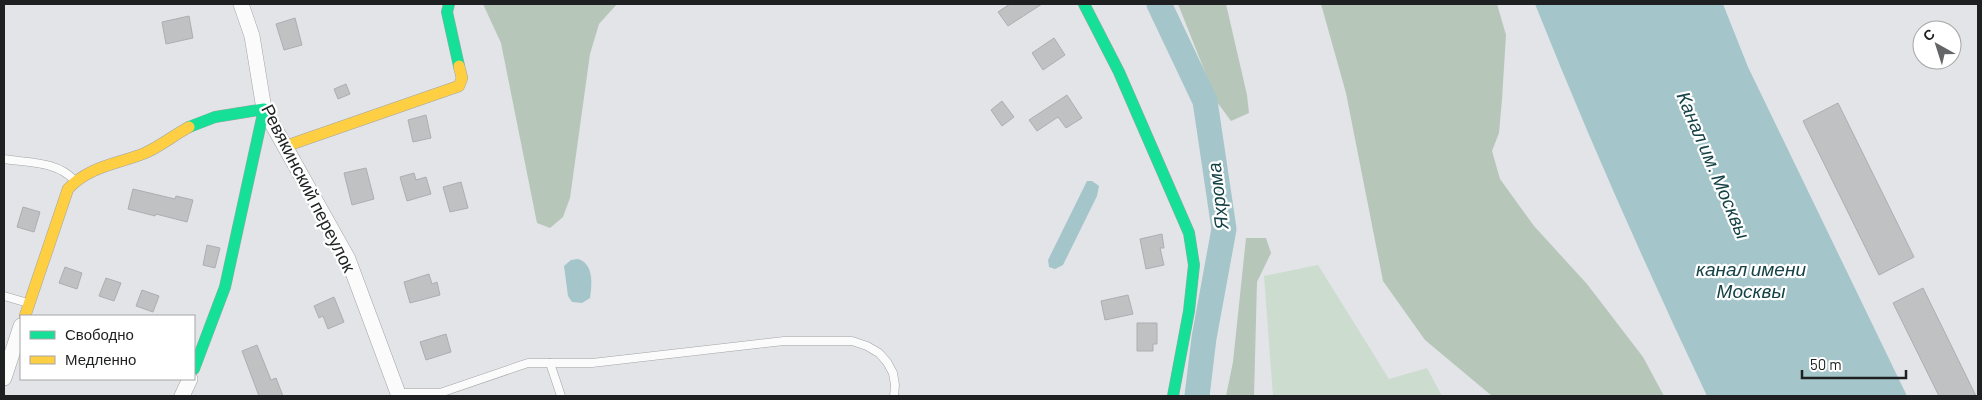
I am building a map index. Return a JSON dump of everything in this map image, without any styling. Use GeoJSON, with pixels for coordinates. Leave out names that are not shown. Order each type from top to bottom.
{"type":"FeatureCollection","features":[{"type":"Feature","properties":{"kind":"street","name":"Ревякинский переулок"},"geometry":{"type":"LineString","coordinates":[[241,4],[252,36],[264,109],[348,259],[399,395]]}},
{"type":"Feature","properties":{"kind":"street"},"geometry":{"type":"LineString","coordinates":[[286,146],[458,86],[462,78],[447,12],[449,4]]}},
{"type":"Feature","properties":{"kind":"street"},"geometry":{"type":"LineString","coordinates":[[1084,4],[1119,72],[1188,233],[1194,265],[1189,311],[1173,396]]}},
{"type":"Feature","properties":{"kind":"street"},"geometry":{"type":"LineString","coordinates":[[24,315],[68,189],[74,180],[85,172],[141,154],[200,122],[227,113],[264,109],[225,287],[195,366]]}},
{"type":"Feature","properties":{"kind":"street"},"geometry":{"type":"LineString","coordinates":[[4,378],[20,329]]}},
{"type":"Feature","properties":{"kind":"street"},"geometry":{"type":"LineString","coordinates":[[182,396],[190,380]]}},
{"type":"Feature","properties":{"kind":"lane"},"geometry":{"type":"LineString","coordinates":[[4,160],[53,166],[67,172],[74,180]]}},
{"type":"Feature","properties":{"kind":"lane"},"geometry":{"type":"LineString","coordinates":[[4,296],[29,304]]}},
{"type":"Feature","properties":{"kind":"lane"},"geometry":{"type":"LineString","coordinates":[[399,395],[440,393],[528,363],[592,363],[784,341],[852,341],[879,352],[887,362],[893,373],[894,396]]}},
{"type":"Feature","properties":{"kind":"lane"},"geometry":{"type":"LineString","coordinates":[[550,363],[561,396]]}},
{"type":"Feature","properties":{"kind":"green space"},"geometry":{"type":"Polygon","coordinates":[[[483,4],[617,4],[599,24],[590,54],[570,198],[563,217],[550,228],[537,223],[501,43],[483,4]]]}},
{"type":"Feature","properties":{"kind":"green space"},"geometry":{"type":"Polygon","coordinates":[[[1178,4],[1226,4],[1247,95],[1249,113],[1231,121],[1217,102],[1178,4]]]}},
{"type":"Feature","properties":{"kind":"green space"},"geometry":{"type":"Polygon","coordinates":[[[1321,4],[1497,4],[1506,35],[1499,133],[1492,151],[1500,179],[1534,226],[1587,284],[1643,357],[1664,396],[1492,396],[1425,340],[1383,281],[1346,93],[1321,4]]]}},
{"type":"Feature","properties":{"kind":"green space"},"geometry":{"type":"Polygon","coordinates":[[[1246,238],[1266,238],[1271,253],[1257,282],[1254,396],[1226,396],[1233,362],[1246,238]]]}},
{"type":"Feature","properties":{"kind":"green space"},"geometry":{"type":"Polygon","coordinates":[[[1318,265],[1389,379],[1427,368],[1442,396],[1273,396],[1264,276],[1318,265]]]}},
{"type":"Feature","properties":{"kind":"water","name":"канал имени Москвы"},"geometry":{"type":"Polygon","coordinates":[[[1535,4],[1723,4],[1748,67],[1907,396],[1707,396],[1618,202],[1535,4]]]}},
{"type":"Feature","properties":{"kind":"water"},"geometry":{"type":"Polygon","coordinates":[[[1087,181],[1092,181],[1099,186],[1097,196],[1063,265],[1055,269],[1049,267],[1048,260],[1087,181]]]}},
{"type":"Feature","properties":{"kind":"water"},"geometry":{"type":"Polygon","coordinates":[[[578,259],[587,265],[591,275],[590,298],[582,303],[572,302],[568,296],[564,266],[571,260],[578,259]]]}},
{"type":"Feature","properties":{"kind":"building"},"geometry":{"type":"Polygon","coordinates":[[[1010,4],[1042,4],[1008,26],[998,12],[1010,4]]]}},
{"type":"Feature","properties":{"kind":"building"},"geometry":{"type":"Polygon","coordinates":[[[189,16],[193,38],[166,44],[162,22],[189,16]]]}},
{"type":"Feature","properties":{"kind":"building"},"geometry":{"type":"Polygon","coordinates":[[[295,18],[302,45],[284,50],[276,24],[295,18]]]}},
{"type":"Feature","properties":{"kind":"building"},"geometry":{"type":"Polygon","coordinates":[[[1054,38],[1065,55],[1043,70],[1032,53],[1054,38]]]}},
{"type":"Feature","properties":{"kind":"building"},"geometry":{"type":"Polygon","coordinates":[[[346,84],[350,94],[338,99],[334,89],[346,84]]]}},
{"type":"Feature","properties":{"kind":"building"},"geometry":{"type":"Polygon","coordinates":[[[1067,95],[1082,118],[1066,128],[1058,117],[1037,131],[1029,120],[1067,95]]]}},
{"type":"Feature","properties":{"kind":"building"},"geometry":{"type":"Polygon","coordinates":[[[1002,101],[1014,117],[1002,126],[991,110],[1002,101]]]}},
{"type":"Feature","properties":{"kind":"building"},"geometry":{"type":"Polygon","coordinates":[[[1838,103],[1914,257],[1879,275],[1803,121],[1838,103]]]}},
{"type":"Feature","properties":{"kind":"building"},"geometry":{"type":"Polygon","coordinates":[[[426,115],[431,138],[413,142],[408,120],[426,115]]]}},
{"type":"Feature","properties":{"kind":"building"},"geometry":{"type":"Polygon","coordinates":[[[366,168],[374,199],[352,205],[344,173],[366,168]]]}},
{"type":"Feature","properties":{"kind":"building"},"geometry":{"type":"Polygon","coordinates":[[[414,173],[416,180],[426,177],[431,194],[407,201],[400,177],[414,173]]]}},
{"type":"Feature","properties":{"kind":"building"},"geometry":{"type":"Polygon","coordinates":[[[461,182],[468,208],[450,212],[443,187],[461,182]]]}},
{"type":"Feature","properties":{"kind":"building"},"geometry":{"type":"Polygon","coordinates":[[[133,189],[175,199],[176,196],[193,200],[187,222],[128,209],[133,189]]]}},
{"type":"Feature","properties":{"kind":"building"},"geometry":{"type":"Polygon","coordinates":[[[23,207],[40,212],[34,232],[17,227],[23,207]]]}},
{"type":"Feature","properties":{"kind":"building"},"geometry":{"type":"Polygon","coordinates":[[[1162,234],[1164,248],[1160,248],[1164,265],[1146,269],[1140,239],[1162,234]]]}},
{"type":"Feature","properties":{"kind":"building"},"geometry":{"type":"Polygon","coordinates":[[[207,245],[220,248],[215,268],[203,265],[207,245]]]}},
{"type":"Feature","properties":{"kind":"building"},"geometry":{"type":"Polygon","coordinates":[[[65,267],[82,273],[77,289],[59,283],[65,267]]]}},
{"type":"Feature","properties":{"kind":"building"},"geometry":{"type":"Polygon","coordinates":[[[429,274],[432,284],[437,282],[440,295],[410,303],[404,282],[429,274]]]}},
{"type":"Feature","properties":{"kind":"building"},"geometry":{"type":"Polygon","coordinates":[[[106,278],[121,283],[114,301],[99,296],[106,278]]]}},
{"type":"Feature","properties":{"kind":"building"},"geometry":{"type":"Polygon","coordinates":[[[1923,288],[1976,396],[1939,396],[1893,303],[1923,288]]]}},
{"type":"Feature","properties":{"kind":"building"},"geometry":{"type":"Polygon","coordinates":[[[142,290],[159,296],[153,312],[136,306],[142,290]]]}},
{"type":"Feature","properties":{"kind":"building"},"geometry":{"type":"Polygon","coordinates":[[[1128,295],[1133,314],[1105,320],[1101,301],[1128,295]]]}},
{"type":"Feature","properties":{"kind":"building"},"geometry":{"type":"Polygon","coordinates":[[[334,297],[344,322],[328,329],[323,316],[319,318],[314,306],[334,297]]]}},
{"type":"Feature","properties":{"kind":"building"},"geometry":{"type":"Polygon","coordinates":[[[1137,323],[1157,323],[1157,344],[1153,344],[1153,351],[1137,351],[1137,323]]]}},
{"type":"Feature","properties":{"kind":"building"},"geometry":{"type":"Polygon","coordinates":[[[446,334],[451,352],[426,360],[420,342],[446,334]]]}},
{"type":"Feature","properties":{"kind":"building"},"geometry":{"type":"Polygon","coordinates":[[[257,345],[271,380],[276,378],[283,396],[259,396],[242,351],[257,345]]]}},
{"type":"Feature","properties":{"kind":"waterway","name":"Яхрома"},"geometry":{"type":"LineString","coordinates":[[1159,4],[1205,101],[1224,229],[1204,338],[1197,396]]}},
{"type":"Feature","properties":{"kind":"traffic: fast"},"geometry":{"type":"LineString","coordinates":[[449,4],[447,12],[459,66]]}},
{"type":"Feature","properties":{"kind":"traffic: fast"},"geometry":{"type":"LineString","coordinates":[[1084,4],[1119,72],[1189,233],[1194,265],[1189,311],[1173,396]]}},
{"type":"Feature","properties":{"kind":"traffic: fast"},"geometry":{"type":"LineString","coordinates":[[189,127],[215,117],[264,109],[225,287],[195,366]]}},
{"type":"Feature","properties":{"kind":"traffic: slow"},"geometry":{"type":"LineString","coordinates":[[286,146],[459,86],[462,78],[459,66]]}},
{"type":"Feature","properties":{"kind":"traffic: slow"},"geometry":{"type":"LineString","coordinates":[[25,315],[68,189],[76,181],[94,170],[145,153],[189,127]]}},
{"type":"Feature","properties":{"kind":"water label","name":"Канал им. Москвы"},"geometry":{"type":"Point","coordinates":[1714,165]}}]}
